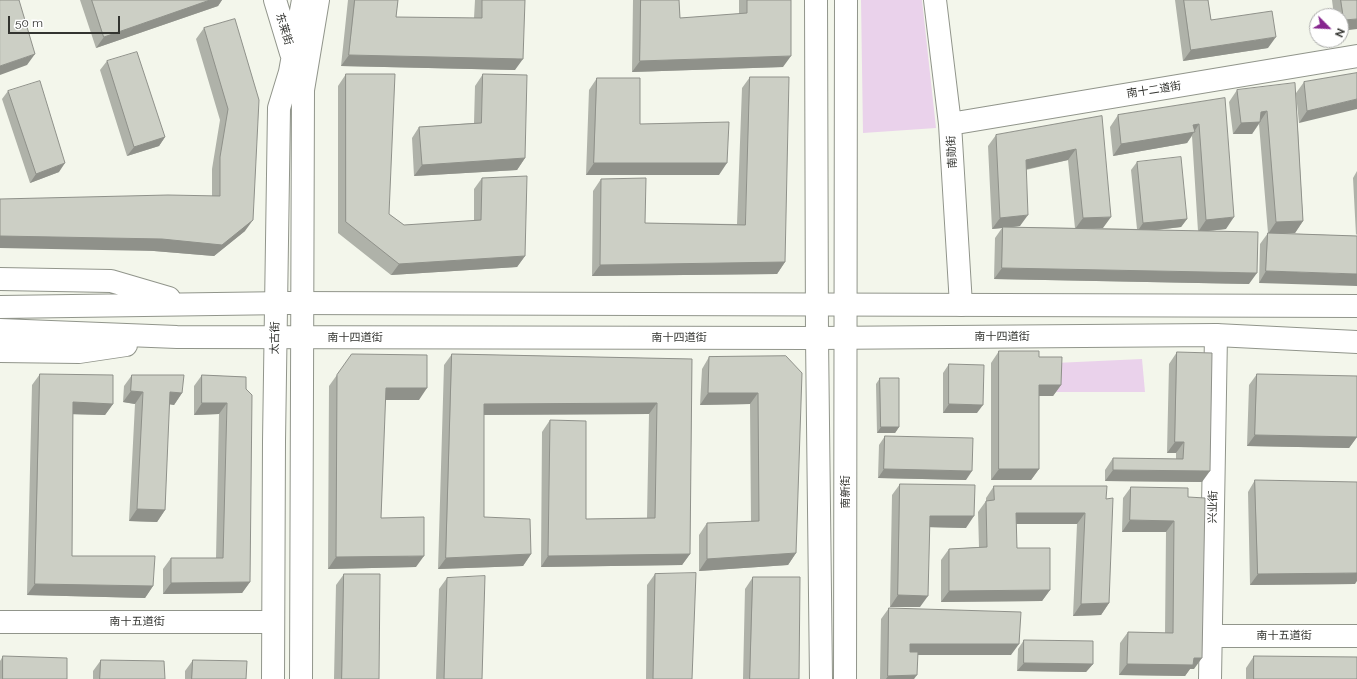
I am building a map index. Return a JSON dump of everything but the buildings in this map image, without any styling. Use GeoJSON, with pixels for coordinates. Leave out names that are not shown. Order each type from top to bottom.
{"type":"FeatureCollection","features":[{"type":"Feature","properties":{"kind":"main road","name":"东莱街"},"geometry":{"type":"LineString","coordinates":[[275,0],[292,58]]}},
{"type":"Feature","properties":{"kind":"main road","name":"太古街"},"geometry":{"type":"LineString","coordinates":[[273,679],[279,108],[290,72],[303,0]]}},
{"type":"Feature","properties":{"kind":"main road"},"geometry":{"type":"LineString","coordinates":[[302,679],[303,90],[318,0]]}},
{"type":"Feature","properties":{"kind":"main road"},"geometry":{"type":"LineString","coordinates":[[816,0],[817,338],[821,679]]}},
{"type":"Feature","properties":{"kind":"main road"},"geometry":{"type":"LineString","coordinates":[[845,304],[846,0]]}},
{"type":"Feature","properties":{"kind":"main road","name":"南勋街"},"geometry":{"type":"LineString","coordinates":[[935,0],[950,124],[961,305]]}},
{"type":"Feature","properties":{"kind":"main road","name":"南十二道街"},"geometry":{"type":"LineString","coordinates":[[950,124],[1357,56]]}},
{"type":"Feature","properties":{"kind":"main road"},"geometry":{"type":"LineString","coordinates":[[0,279],[112,280],[189,304]]}},
{"type":"Feature","properties":{"kind":"main road"},"geometry":{"type":"LineString","coordinates":[[0,307],[276,303],[1357,306]]}},
{"type":"Feature","properties":{"kind":"main road","name":"南新街"},"geometry":{"type":"LineString","coordinates":[[845,304],[846,679]]}},
{"type":"Feature","properties":{"kind":"main road","name":"南十四道街"},"geometry":{"type":"LineString","coordinates":[[0,330],[177,337],[276,338],[846,338],[1216,335],[1357,342]]}},
{"type":"Feature","properties":{"kind":"main road","name":"兴业街"},"geometry":{"type":"LineString","coordinates":[[1210,679],[1216,335]]}},
{"type":"Feature","properties":{"kind":"main road"},"geometry":{"type":"LineString","coordinates":[[0,351],[79,352],[177,337]]}},
{"type":"Feature","properties":{"kind":"main road","name":"南十五道街"},"geometry":{"type":"LineString","coordinates":[[0,622],[273,622]]}},
{"type":"Feature","properties":{"kind":"main road","name":"南十五道街"},"geometry":{"type":"LineString","coordinates":[[1211,636],[1357,636]]}},
{"type":"Feature","properties":{"kind":"shaded area"},"geometry":{"type":"Polygon","coordinates":[[[861,0],[922,0],[936,128],[863,133],[861,0]]]}},
{"type":"Feature","properties":{"kind":"shaded area"},"geometry":{"type":"Polygon","coordinates":[[[1142,359],[1145,392],[1054,392],[1055,363],[1142,359]]]}}]}
